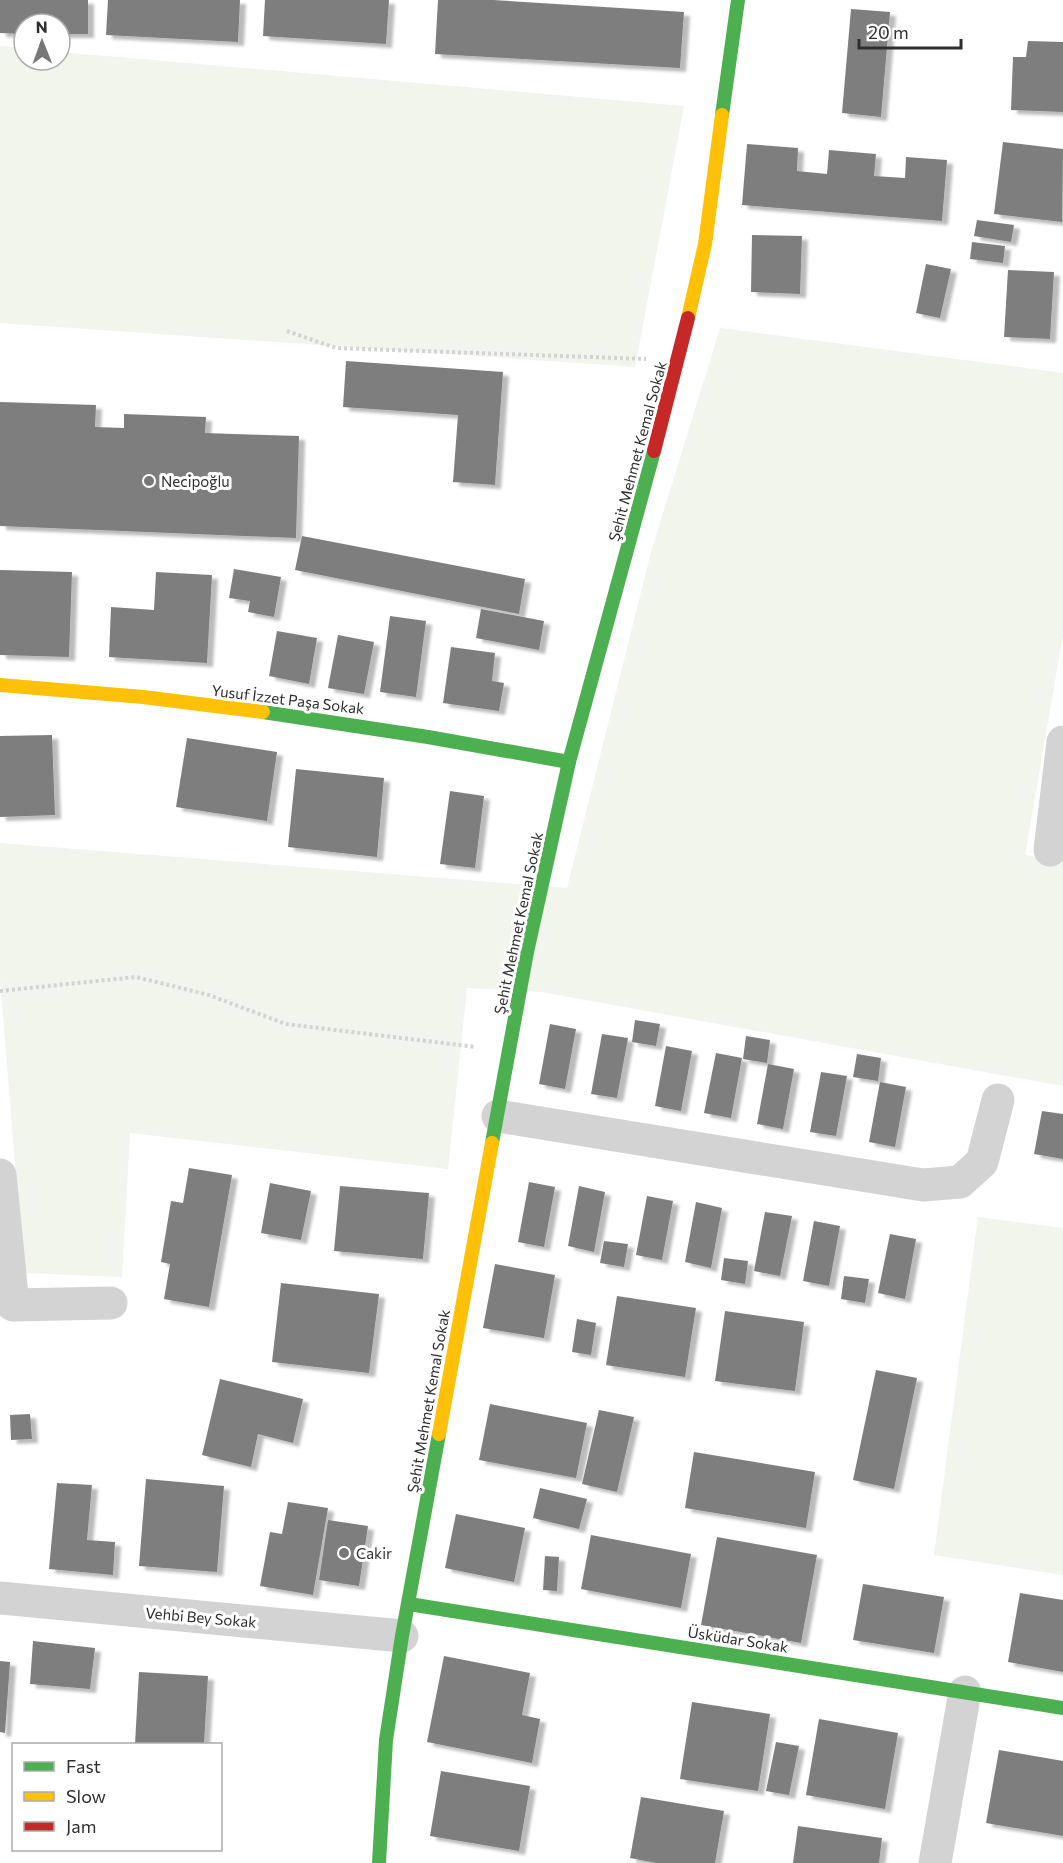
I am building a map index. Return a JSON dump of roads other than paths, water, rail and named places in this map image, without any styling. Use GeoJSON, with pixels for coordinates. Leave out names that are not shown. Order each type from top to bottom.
{"type":"FeatureCollection","features":[{"type":"Feature","properties":{"kind":"street","name":"Şehit Mehmet Kemal Sokak"},"geometry":{"type":"LineString","coordinates":[[379,1863],[386,1740],[402,1636],[527,952],[569,762],[679,360],[705,244],[738,0]]}},
{"type":"Feature","properties":{"kind":"street","name":"Yusuf İzzet Paşa Sokak"},"geometry":{"type":"LineString","coordinates":[[0,685],[83,690],[374,727],[569,762]]}},
{"type":"Feature","properties":{"kind":"street"},"geometry":{"type":"LineString","coordinates":[[1050,850],[1063,742]]}},
{"type":"Feature","properties":{"kind":"street"},"geometry":{"type":"LineString","coordinates":[[498,1116],[922,1185],[960,1182],[982,1162],[998,1100]]}},
{"type":"Feature","properties":{"kind":"street"},"geometry":{"type":"LineString","coordinates":[[0,1175],[13,1305],[111,1303]]}},
{"type":"Feature","properties":{"kind":"street","name":"Vehbi Bey Sokak"},"geometry":{"type":"LineString","coordinates":[[0,1598],[402,1636]]}},
{"type":"Feature","properties":{"kind":"street","name":"Üsküdar Sokak"},"geometry":{"type":"LineString","coordinates":[[409,1604],[1063,1708]]}},
{"type":"Feature","properties":{"kind":"street"},"geometry":{"type":"LineString","coordinates":[[935,1863],[965,1692]]}},
{"type":"Feature","properties":{"kind":"place","name":"Necipoğlu"},"geometry":{"type":"Point","coordinates":[149,481]}},
{"type":"Feature","properties":{"kind":"place","name":"Cakir"},"geometry":{"type":"Point","coordinates":[344,1553]}}]}
